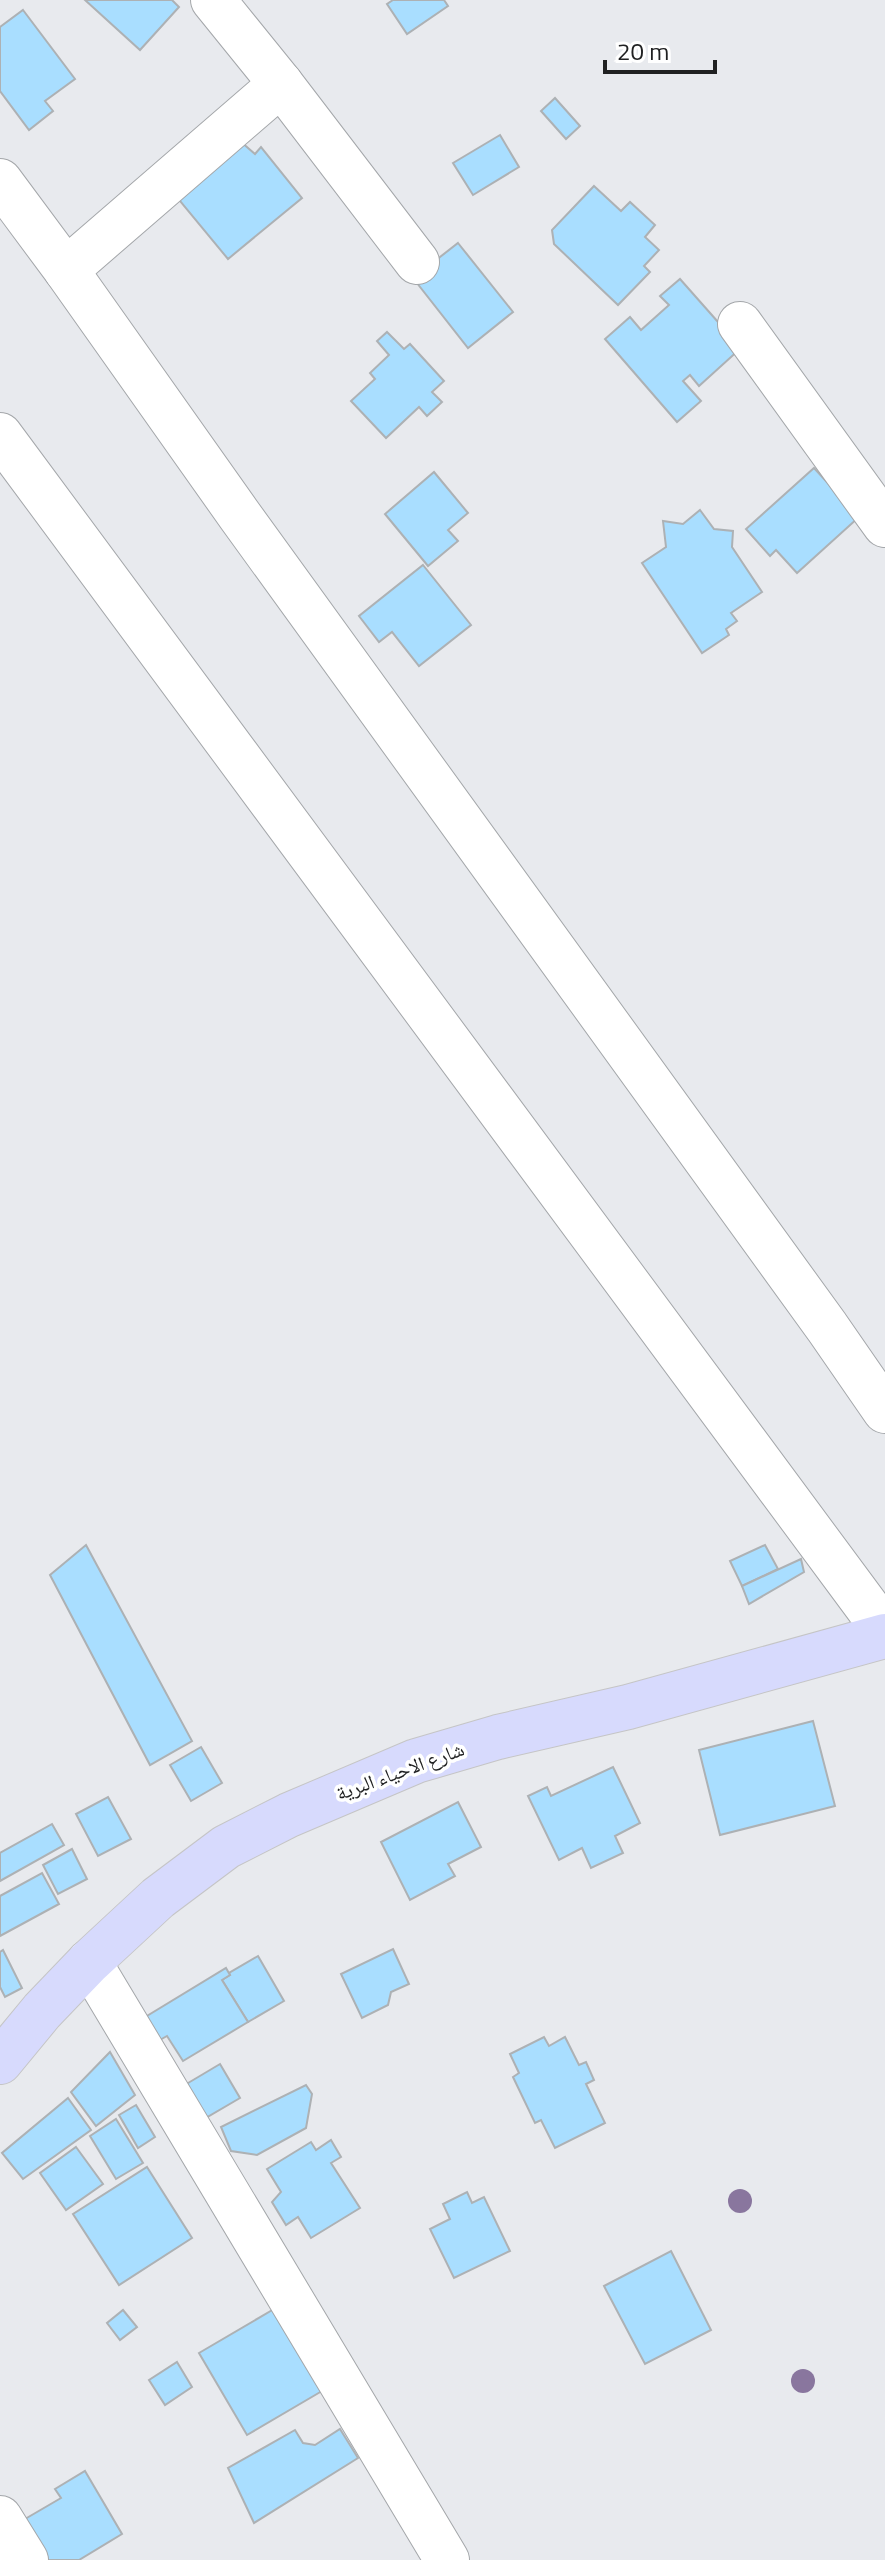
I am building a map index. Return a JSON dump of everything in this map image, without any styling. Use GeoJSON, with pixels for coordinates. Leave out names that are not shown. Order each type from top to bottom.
{"type":"FeatureCollection","features":[{"type":"Feature","properties":{"kind":"main road","name":"شارع الاحياء البرية"},"geometry":{"type":"LineString","coordinates":[[0,2062],[42,2011],[89,1962],[158,1898],[226,1847],[347,1789],[416,1761],[484,1741],[628,1707],[885,1634]]}},
{"type":"Feature","properties":{"kind":"street"},"geometry":{"type":"LineString","coordinates":[[213,0],[417,262]]}},
{"type":"Feature","properties":{"kind":"street"},"geometry":{"type":"LineString","coordinates":[[66,270],[281,84]]}},
{"type":"Feature","properties":{"kind":"street"},"geometry":{"type":"LineString","coordinates":[[0,181],[885,1411]]}},
{"type":"Feature","properties":{"kind":"street"},"geometry":{"type":"LineString","coordinates":[[740,324],[885,525]]}},
{"type":"Feature","properties":{"kind":"street"},"geometry":{"type":"LineString","coordinates":[[0,435],[885,1634]]}},
{"type":"Feature","properties":{"kind":"street"},"geometry":{"type":"LineString","coordinates":[[89,1962],[447,2560]]}},
{"type":"Feature","properties":{"kind":"street"},"geometry":{"type":"LineString","coordinates":[[0,2518],[26,2560]]}},
{"type":"Feature","properties":{"kind":"building"},"geometry":{"type":"Polygon","coordinates":[[[85,0],[172,0],[179,7],[140,50],[85,0]]]}},
{"type":"Feature","properties":{"kind":"building"},"geometry":{"type":"Polygon","coordinates":[[[393,0],[444,0],[448,6],[407,34],[387,4],[393,0]]]}},
{"type":"Feature","properties":{"kind":"building"},"geometry":{"type":"Polygon","coordinates":[[[23,10],[75,79],[45,101],[53,111],[29,130],[0,91],[0,27],[23,10]]]}},
{"type":"Feature","properties":{"kind":"building"},"geometry":{"type":"Polygon","coordinates":[[[555,98],[580,126],[566,139],[541,111],[555,98]]]}},
{"type":"Feature","properties":{"kind":"building"},"geometry":{"type":"Polygon","coordinates":[[[500,135],[519,167],[473,195],[453,163],[500,135]]]}},
{"type":"Feature","properties":{"kind":"building"},"geometry":{"type":"Polygon","coordinates":[[[240,141],[255,154],[261,147],[302,198],[228,259],[175,195],[240,141]]]}},
{"type":"Feature","properties":{"kind":"building"},"geometry":{"type":"Polygon","coordinates":[[[594,186],[621,211],[630,202],[655,225],[645,237],[659,250],[644,266],[650,272],[618,305],[554,244],[552,230],[594,186]]]}},
{"type":"Feature","properties":{"kind":"building"},"geometry":{"type":"Polygon","coordinates":[[[458,243],[513,312],[468,348],[413,278],[458,243]]]}},
{"type":"Feature","properties":{"kind":"building"},"geometry":{"type":"Polygon","coordinates":[[[680,279],[741,348],[699,386],[690,375],[683,381],[701,401],[677,422],[605,339],[630,317],[641,330],[669,305],[660,296],[680,279]]]}},
{"type":"Feature","properties":{"kind":"building"},"geometry":{"type":"Polygon","coordinates":[[[387,332],[404,349],[410,344],[444,381],[432,392],[442,402],[427,416],[419,407],[386,438],[351,401],[375,379],[370,373],[389,355],[377,341],[387,332]]]}},
{"type":"Feature","properties":{"kind":"building"},"geometry":{"type":"Polygon","coordinates":[[[814,468],[859,517],[797,573],[776,550],[770,556],[746,529],[814,468]]]}},
{"type":"Feature","properties":{"kind":"building"},"geometry":{"type":"Polygon","coordinates":[[[434,472],[468,513],[448,530],[458,541],[428,566],[385,514],[434,472]]]}},
{"type":"Feature","properties":{"kind":"building"},"geometry":{"type":"Polygon","coordinates":[[[700,510],[714,529],[733,531],[732,547],[762,592],[731,613],[737,621],[726,629],[729,635],[702,653],[642,563],[666,547],[663,521],[683,524],[700,510]]]}},
{"type":"Feature","properties":{"kind":"building"},"geometry":{"type":"Polygon","coordinates":[[[423,565],[471,625],[419,666],[392,632],[379,642],[359,616],[423,565]]]}},
{"type":"Feature","properties":{"kind":"building"},"geometry":{"type":"Polygon","coordinates":[[[86,1545],[192,1741],[150,1765],[50,1575],[86,1545]]]}},
{"type":"Feature","properties":{"kind":"building"},"geometry":{"type":"Polygon","coordinates":[[[765,1545],[778,1569],[742,1586],[730,1561],[765,1545]]]}},
{"type":"Feature","properties":{"kind":"building"},"geometry":{"type":"Polygon","coordinates":[[[801,1559],[804,1572],[749,1604],[742,1586],[801,1559]]]}},
{"type":"Feature","properties":{"kind":"building"},"geometry":{"type":"Polygon","coordinates":[[[813,1721],[835,1806],[720,1835],[699,1750],[813,1721]]]}},
{"type":"Feature","properties":{"kind":"building"},"geometry":{"type":"Polygon","coordinates":[[[201,1747],[222,1783],[191,1801],[170,1765],[201,1747]]]}},
{"type":"Feature","properties":{"kind":"building"},"geometry":{"type":"Polygon","coordinates":[[[613,1767],[640,1823],[615,1836],[623,1853],[591,1868],[582,1848],[559,1860],[528,1796],[547,1787],[551,1796],[613,1767]]]}},
{"type":"Feature","properties":{"kind":"building"},"geometry":{"type":"Polygon","coordinates":[[[108,1797],[131,1839],[98,1856],[76,1814],[108,1797]]]}},
{"type":"Feature","properties":{"kind":"building"},"geometry":{"type":"Polygon","coordinates":[[[458,1802],[481,1847],[448,1864],[455,1876],[410,1900],[381,1842],[458,1802]]]}},
{"type":"Feature","properties":{"kind":"building"},"geometry":{"type":"Polygon","coordinates":[[[52,1824],[64,1845],[0,1881],[0,1853],[52,1824]]]}},
{"type":"Feature","properties":{"kind":"building"},"geometry":{"type":"Polygon","coordinates":[[[72,1849],[87,1879],[58,1894],[43,1865],[72,1849]]]}},
{"type":"Feature","properties":{"kind":"building"},"geometry":{"type":"Polygon","coordinates":[[[42,1873],[59,1904],[0,1936],[0,1896],[42,1873]]]}},
{"type":"Feature","properties":{"kind":"building"},"geometry":{"type":"Polygon","coordinates":[[[393,1949],[409,1984],[391,1992],[388,2005],[362,2018],[341,1974],[393,1949]]]}},
{"type":"Feature","properties":{"kind":"building"},"geometry":{"type":"Polygon","coordinates":[[[3,1950],[22,1988],[5,1997],[0,1987],[0,1952],[3,1950]]]}},
{"type":"Feature","properties":{"kind":"building"},"geometry":{"type":"Polygon","coordinates":[[[258,1956],[284,2001],[248,2022],[222,1980],[258,1956]]]}},
{"type":"Feature","properties":{"kind":"building"},"geometry":{"type":"Polygon","coordinates":[[[226,1968],[230,1975],[222,1980],[248,2022],[183,2061],[167,2036],[151,2045],[137,2022],[226,1968]]]}},
{"type":"Feature","properties":{"kind":"building"},"geometry":{"type":"Polygon","coordinates":[[[544,2037],[549,2046],[565,2037],[579,2065],[586,2062],[594,2080],[586,2084],[605,2123],[555,2148],[541,2120],[535,2123],[513,2077],[519,2073],[510,2054],[544,2037]]]}},
{"type":"Feature","properties":{"kind":"building"},"geometry":{"type":"Polygon","coordinates":[[[110,2052],[135,2095],[96,2126],[71,2092],[110,2052]]]}},
{"type":"Feature","properties":{"kind":"building"},"geometry":{"type":"Polygon","coordinates":[[[220,2064],[240,2098],[197,2123],[178,2089],[220,2064]]]}},
{"type":"Feature","properties":{"kind":"building"},"geometry":{"type":"Polygon","coordinates":[[[306,2085],[312,2094],[306,2128],[257,2155],[231,2151],[221,2127],[306,2085]]]}},
{"type":"Feature","properties":{"kind":"building"},"geometry":{"type":"Polygon","coordinates":[[[68,2098],[91,2130],[23,2179],[2,2153],[68,2098]]]}},
{"type":"Feature","properties":{"kind":"building"},"geometry":{"type":"Polygon","coordinates":[[[136,2105],[155,2137],[138,2148],[119,2115],[136,2105]]]}},
{"type":"Feature","properties":{"kind":"building"},"geometry":{"type":"Polygon","coordinates":[[[116,2119],[143,2163],[116,2179],[90,2136],[116,2119]]]}},
{"type":"Feature","properties":{"kind":"building"},"geometry":{"type":"Polygon","coordinates":[[[331,2140],[341,2157],[331,2163],[360,2208],[311,2238],[298,2217],[286,2225],[272,2202],[281,2192],[267,2169],[311,2142],[316,2150],[331,2140]]]}},
{"type":"Feature","properties":{"kind":"building"},"geometry":{"type":"Polygon","coordinates":[[[76,2147],[103,2184],[66,2210],[40,2173],[76,2147]]]}},
{"type":"Feature","properties":{"kind":"building"},"geometry":{"type":"Polygon","coordinates":[[[147,2167],[192,2238],[119,2285],[73,2214],[147,2167]]]}},
{"type":"Feature","properties":{"kind":"building"},"geometry":{"type":"Polygon","coordinates":[[[467,2192],[472,2203],[484,2197],[510,2251],[454,2278],[430,2229],[450,2219],[443,2204],[467,2192]]]}},
{"type":"Feature","properties":{"kind":"building"},"geometry":{"type":"Polygon","coordinates":[[[671,2251],[711,2330],[645,2364],[604,2286],[671,2251]]]}},
{"type":"Feature","properties":{"kind":"building"},"geometry":{"type":"Polygon","coordinates":[[[274,2309],[322,2391],[247,2435],[199,2353],[274,2309]]]}},
{"type":"Feature","properties":{"kind":"building"},"geometry":{"type":"Polygon","coordinates":[[[123,2310],[137,2327],[120,2340],[107,2323],[123,2310]]]}},
{"type":"Feature","properties":{"kind":"building"},"geometry":{"type":"Polygon","coordinates":[[[177,2362],[192,2387],[165,2405],[149,2380],[177,2362]]]}},
{"type":"Feature","properties":{"kind":"building"},"geometry":{"type":"Polygon","coordinates":[[[340,2429],[358,2458],[254,2523],[228,2468],[295,2430],[303,2443],[315,2445],[340,2429]]]}},
{"type":"Feature","properties":{"kind":"building"},"geometry":{"type":"Polygon","coordinates":[[[85,2471],[122,2534],[79,2560],[34,2560],[13,2526],[61,2498],[55,2489],[85,2471]]]}}]}
